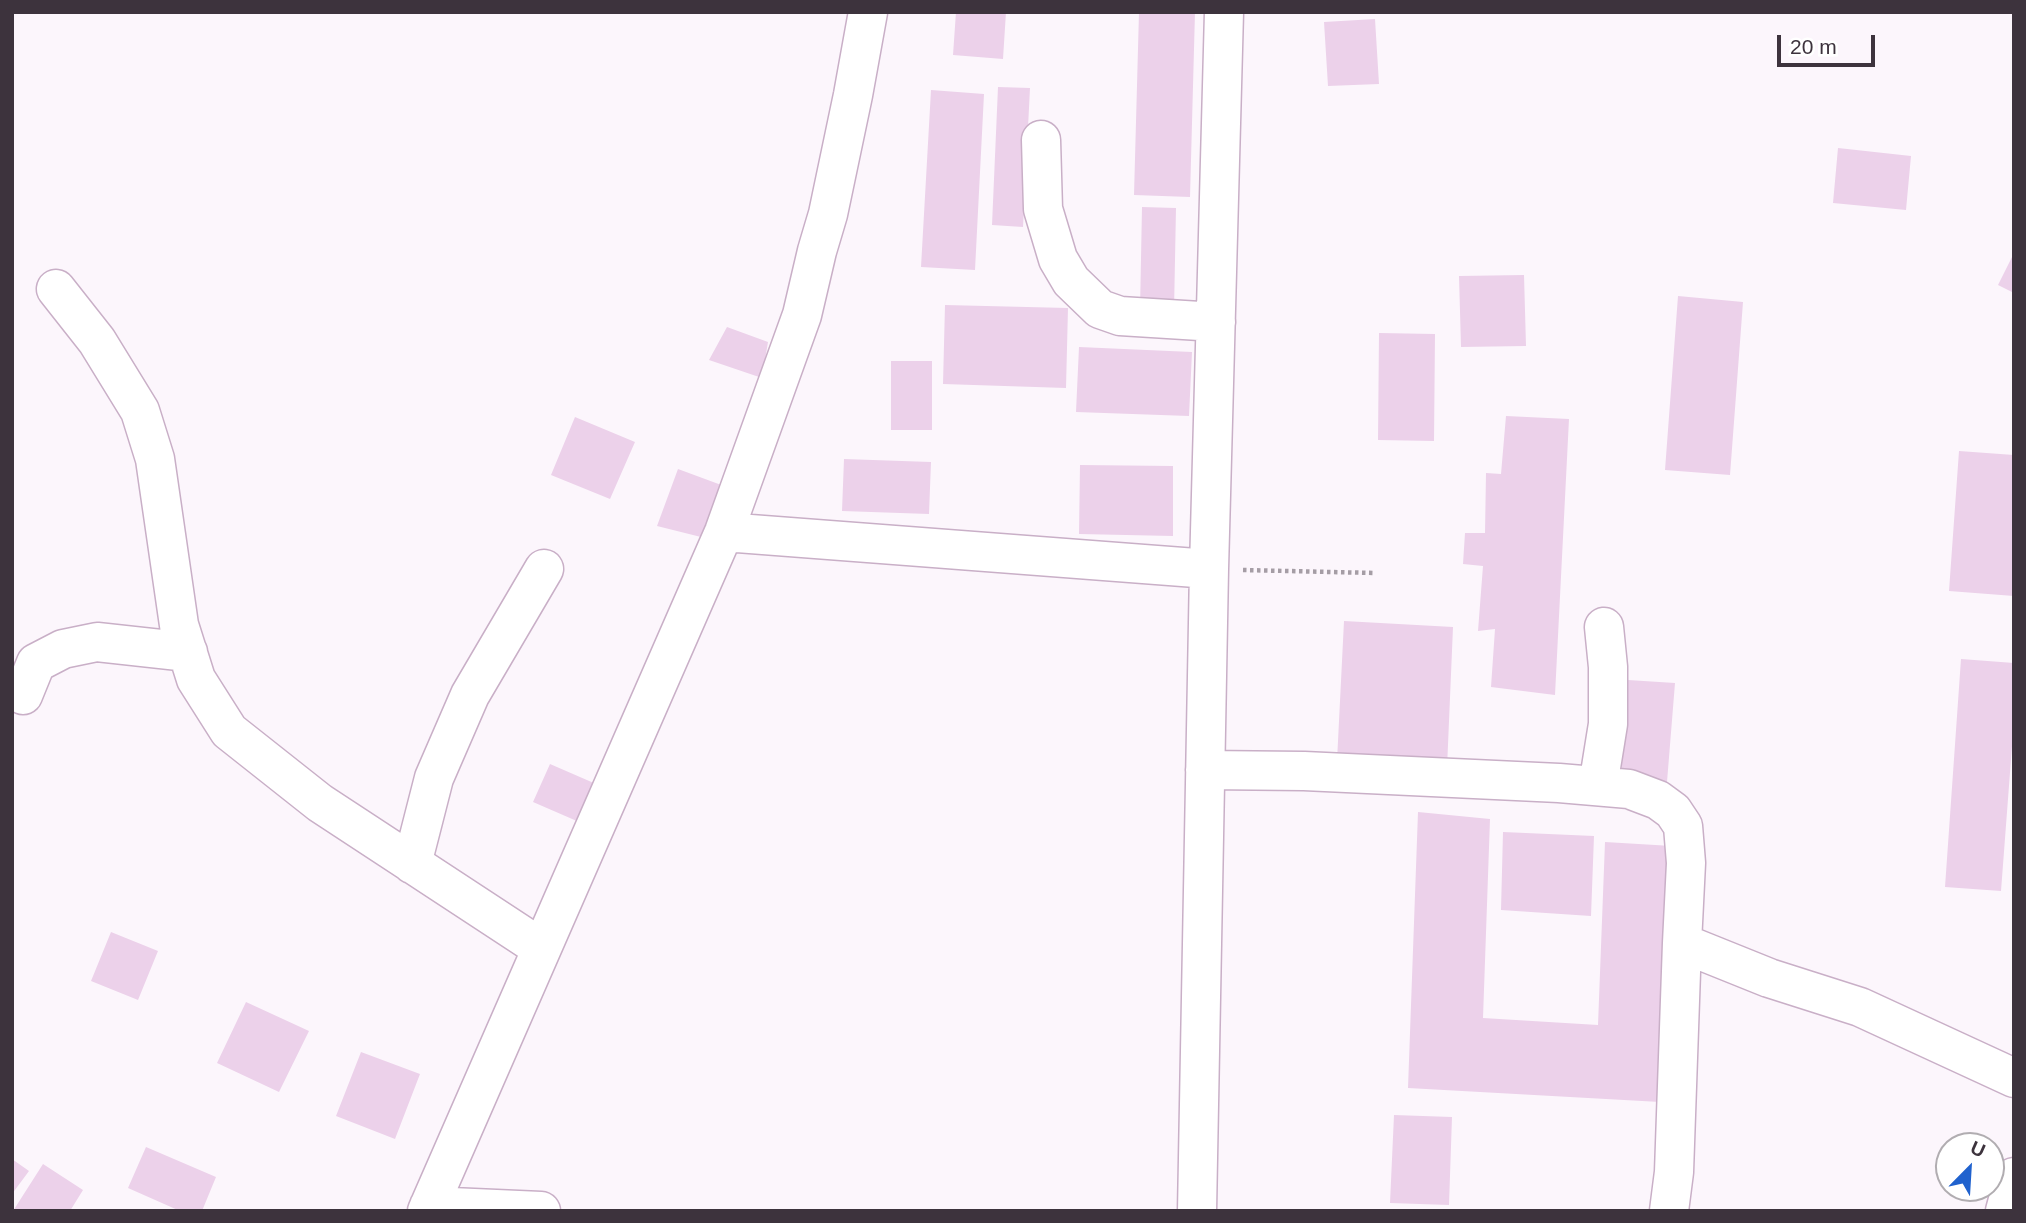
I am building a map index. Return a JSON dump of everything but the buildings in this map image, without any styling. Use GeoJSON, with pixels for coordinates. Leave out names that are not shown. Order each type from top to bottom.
{"type":"FeatureCollection","features":[{"type":"Feature","properties":{"kind":"street"},"geometry":{"type":"LineString","coordinates":[[541,1211],[428,1208],[724,531],[802,315],[828,214],[867,12]]}},
{"type":"Feature","properties":{"kind":"street"},"geometry":{"type":"LineString","coordinates":[[1197,1211],[1209,569],[1224,12]]}},
{"type":"Feature","properties":{"kind":"street"},"geometry":{"type":"LineString","coordinates":[[1041,139],[1043,209],[1058,259],[1071,281],[1100,309],[1119,316],[1216,322]]}},
{"type":"Feature","properties":{"kind":"street"},"geometry":{"type":"LineString","coordinates":[[56,289],[97,341],[140,411],[155,459],[179,625],[196,680],[229,731],[320,803],[541,948]]}},
{"type":"Feature","properties":{"kind":"street"},"geometry":{"type":"LineString","coordinates":[[724,531],[1209,569]]}},
{"type":"Feature","properties":{"kind":"street"},"geometry":{"type":"LineString","coordinates":[[412,864],[433,778],[465,707],[544,569]]}},
{"type":"Feature","properties":{"kind":"street"},"geometry":{"type":"LineString","coordinates":[[1598,786],[1608,724],[1608,667],[1604,627]]}},
{"type":"Feature","properties":{"kind":"street"},"geometry":{"type":"LineString","coordinates":[[23,695],[36,663],[63,649],[97,642],[188,652]]}},
{"type":"Feature","properties":{"kind":"street"},"geometry":{"type":"LineString","coordinates":[[1205,770],[1304,771],[1598,786],[1629,789],[1658,800],[1672,811],[1683,826],[1686,863],[1674,1172],[1669,1211]]}},
{"type":"Feature","properties":{"kind":"street"},"geometry":{"type":"LineString","coordinates":[[1682,943],[1769,978],[1860,1007],[2014,1078]]}},
{"type":"Feature","properties":{"kind":"street"},"geometry":{"type":"LineString","coordinates":[[2005,1211],[2014,1178]]}},
{"type":"Feature","properties":{"kind":"path"},"geometry":{"type":"LineString","coordinates":[[1209,569],[1375,573]]}}]}
